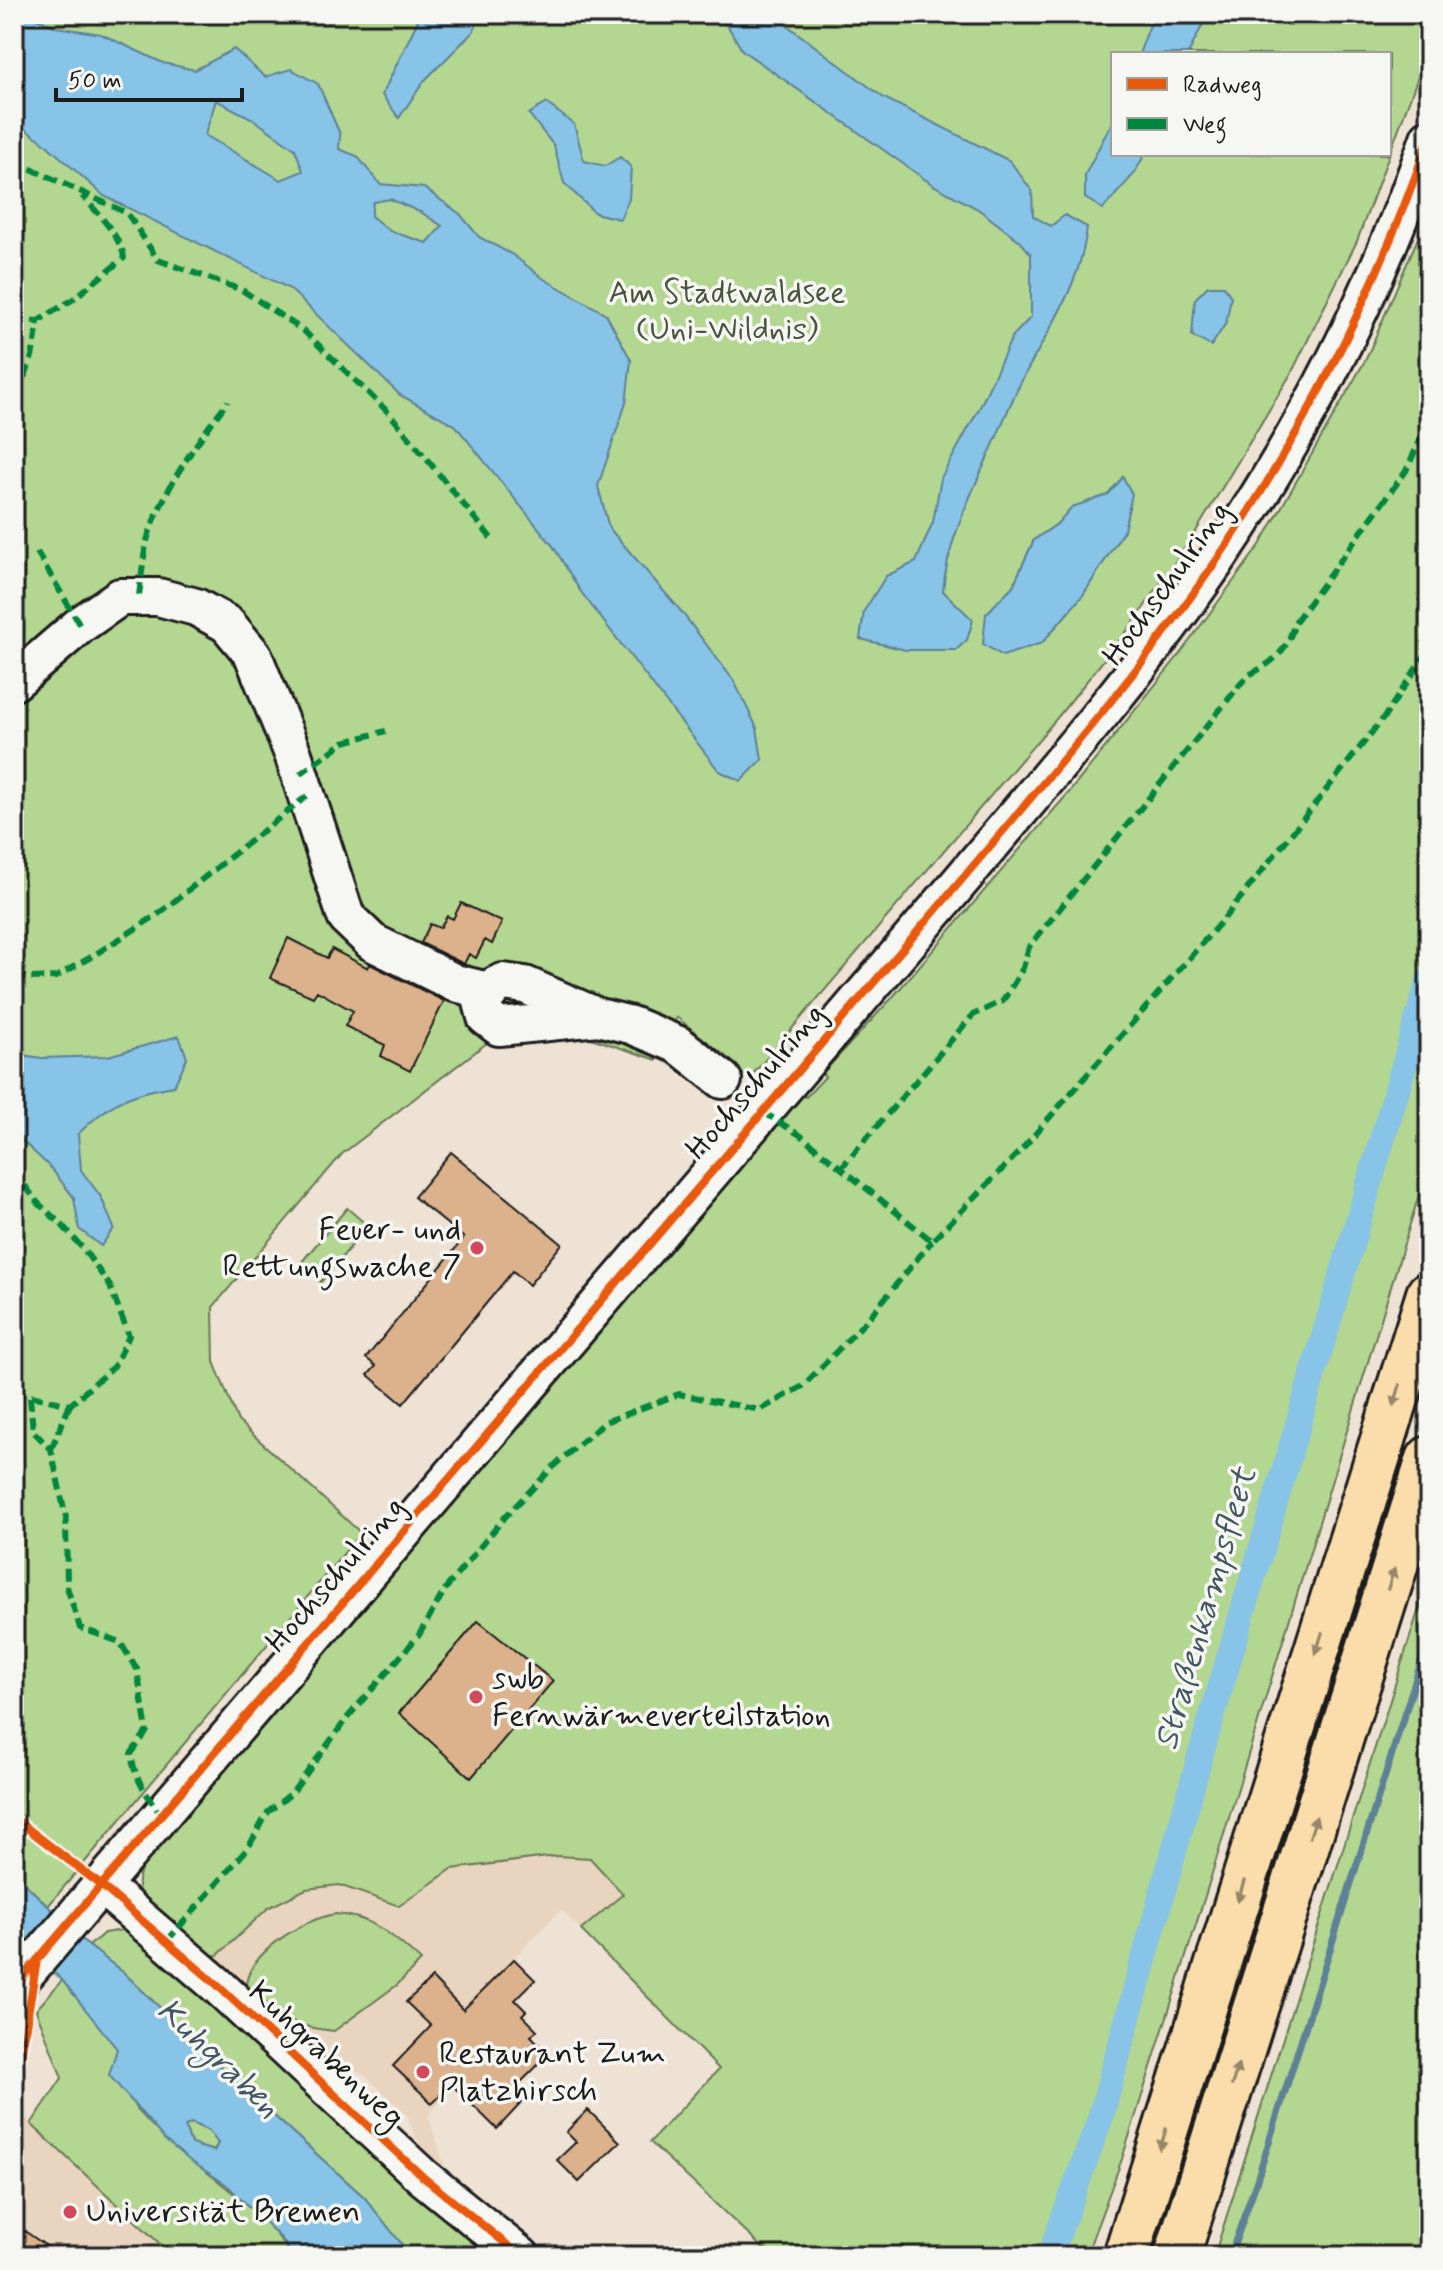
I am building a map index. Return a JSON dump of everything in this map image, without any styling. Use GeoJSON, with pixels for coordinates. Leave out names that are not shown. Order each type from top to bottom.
{"type":"FeatureCollection","features":[{"type":"Feature","properties":{"kind":"highway"},"geometry":{"type":"LineString","coordinates":[[1126,2256],[1429,1294]]}},
{"type":"Feature","properties":{"kind":"highway"},"geometry":{"type":"LineString","coordinates":[[1177,2256],[1429,1459]]}},
{"type":"Feature","properties":{"kind":"street","name":"Hochschulring"},"geometry":{"type":"LineString","coordinates":[[14,1987],[102,1886],[742,1095],[1099,717],[1214,564],[1313,404],[1399,222],[1429,138]]}},
{"type":"Feature","properties":{"kind":"street"},"geometry":{"type":"LineString","coordinates":[[14,682],[80,625],[120,597],[158,597],[196,607],[227,624],[253,655],[276,711],[300,774],[346,917],[372,942],[455,983],[488,991]]}},
{"type":"Feature","properties":{"kind":"street"},"geometry":{"type":"LineString","coordinates":[[598,1017],[499,1027],[486,1017],[482,1002],[488,991],[503,982],[525,985],[598,1017],[631,1025],[679,1045],[742,1095]]}},
{"type":"Feature","properties":{"kind":"street","name":"Kuhgrabenweg"},"geometry":{"type":"LineString","coordinates":[[102,1886],[217,1985],[423,2177],[521,2256]]}},
{"type":"Feature","properties":{"kind":"shaded area"},"geometry":{"type":"Polygon","coordinates":[[[556,1856],[590,1858],[623,1894],[581,1930],[561,1910],[464,2008],[499,2043],[428,2115],[444,2164],[430,2171],[407,2115],[367,2077],[277,2027],[210,1964],[268,1908],[306,1889],[339,1885],[399,1906],[452,1869],[556,1856]]]}},
{"type":"Feature","properties":{"kind":"shaded area","name":"Universität Bremen"},"geometry":{"type":"Polygon","coordinates":[[[18,2112],[173,2256],[14,2256],[14,2117],[18,2112]]]}},
{"type":"Feature","properties":{"kind":"green space","name":"Am Stadtwaldsee (Uni-Wildnis)"},"geometry":{"type":"Polygon","coordinates":[[[14,14],[1429,14],[1429,47],[1391,149],[1391,52],[1111,52],[1111,156],[1389,156],[1357,241],[1292,372],[1195,533],[1131,626],[1057,718],[749,1079],[677,1017],[657,1060],[573,1032],[487,1043],[342,1154],[213,1307],[214,1362],[238,1421],[361,1533],[48,1906],[14,1873],[14,14]],[[1122,478],[1108,495],[1072,507],[1057,524],[1034,540],[1013,586],[994,606],[1042,643],[1083,595],[1124,530],[1122,478]]]}},
{"type":"Feature","properties":{"kind":"green space"},"geometry":{"type":"Polygon","coordinates":[[[1429,212],[1429,1162],[1122,2159],[1086,2256],[771,2256],[650,2142],[719,2069],[581,1930],[623,1894],[590,1858],[556,1856],[452,1869],[399,1906],[339,1885],[306,1889],[268,1908],[218,1955],[202,1956],[143,1901],[138,1885],[139,1875],[146,1860],[800,1094],[806,1097],[825,1077],[822,1074],[891,999],[1071,790],[1176,659],[1260,545],[1366,359],[1429,212]]]}},
{"type":"Feature","properties":{"kind":"green space"},"geometry":{"type":"Polygon","coordinates":[[[347,1208],[368,1226],[321,1282],[300,1264],[347,1208]]]}},
{"type":"Feature","properties":{"kind":"green space"},"geometry":{"type":"Polygon","coordinates":[[[1429,1577],[1429,2256],[1214,2256],[1429,1577]]]}},
{"type":"Feature","properties":{"kind":"green space"},"geometry":{"type":"Polygon","coordinates":[[[336,1914],[372,1923],[421,1961],[397,1985],[334,2031],[296,2023],[246,1990],[254,1964],[278,1940],[308,1923],[336,1914]]]}},
{"type":"Feature","properties":{"kind":"green space"},"geometry":{"type":"Polygon","coordinates":[[[123,1930],[150,1948],[490,2256],[411,2256],[364,2197],[242,2087],[124,1973],[89,1946],[104,1933],[123,1930]]]}},
{"type":"Feature","properties":{"kind":"green space"},"geometry":{"type":"Polygon","coordinates":[[[62,1980],[116,2047],[123,2062],[130,2096],[138,2110],[156,2130],[258,2215],[292,2256],[173,2256],[31,2124],[62,2078],[36,2010],[62,1980]]]}},
{"type":"Feature","properties":{"kind":"green space"},"geometry":{"type":"Polygon","coordinates":[[[192,2123],[209,2131],[218,2143],[214,2151],[191,2144],[185,2126],[192,2123]]]}},
{"type":"Feature","properties":{"kind":"water"},"geometry":{"type":"Polygon","coordinates":[[[14,14],[27,14],[56,27],[101,34],[163,63],[195,70],[234,49],[265,77],[291,69],[318,84],[340,134],[339,149],[357,156],[380,184],[424,188],[460,214],[479,237],[606,314],[631,360],[626,403],[598,486],[609,528],[680,610],[734,681],[757,728],[762,760],[741,781],[719,771],[581,592],[553,546],[455,425],[400,395],[290,289],[104,196],[41,140],[14,122],[14,14]],[[216,100],[205,135],[281,180],[303,171],[295,149],[253,119],[216,100]],[[390,199],[373,202],[371,216],[390,231],[427,243],[442,226],[422,213],[390,199]]]}},
{"type":"Feature","properties":{"kind":"water"},"geometry":{"type":"Polygon","coordinates":[[[421,14],[481,14],[473,32],[424,81],[399,118],[382,95],[421,14]]]}},
{"type":"Feature","properties":{"kind":"water"},"geometry":{"type":"Polygon","coordinates":[[[713,14],[772,14],[884,98],[1010,161],[1032,191],[1033,216],[1051,226],[1065,215],[1087,227],[1078,269],[1070,289],[1016,392],[954,538],[943,591],[973,620],[967,640],[956,650],[906,650],[860,639],[864,611],[886,576],[916,562],[933,522],[941,478],[980,407],[1012,337],[1031,317],[1031,254],[1020,241],[978,209],[933,185],[742,50],[729,28],[713,14]]]}},
{"type":"Feature","properties":{"kind":"water"},"geometry":{"type":"Polygon","coordinates":[[[1154,14],[1208,14],[1189,52],[1140,52],[1154,14]]]}},
{"type":"Feature","properties":{"kind":"water"},"geometry":{"type":"Polygon","coordinates":[[[546,103],[574,124],[584,161],[605,166],[620,157],[631,167],[629,199],[620,219],[595,213],[564,183],[554,146],[529,114],[546,103]]]}},
{"type":"Feature","properties":{"kind":"water"},"geometry":{"type":"Polygon","coordinates":[[[1111,124],[1111,156],[1144,156],[1134,174],[1103,209],[1085,198],[1085,175],[1111,124]]]}},
{"type":"Feature","properties":{"kind":"water"},"geometry":{"type":"Polygon","coordinates":[[[1208,286],[1224,286],[1231,297],[1226,323],[1211,346],[1192,336],[1195,299],[1208,286]]]}},
{"type":"Feature","properties":{"kind":"water"},"geometry":{"type":"Polygon","coordinates":[[[1123,477],[1132,494],[1124,530],[1083,595],[1042,643],[1003,656],[983,644],[986,614],[1013,586],[1034,540],[1057,524],[1072,507],[1108,495],[1123,477]]]}},
{"type":"Feature","properties":{"kind":"water"},"geometry":{"type":"Polygon","coordinates":[[[179,1036],[187,1058],[174,1086],[122,1101],[100,1114],[78,1134],[81,1170],[101,1197],[114,1228],[101,1246],[79,1229],[74,1198],[50,1167],[14,1133],[14,1054],[42,1058],[108,1056],[179,1036]]]}},
{"type":"Feature","properties":{"kind":"water"},"geometry":{"type":"Polygon","coordinates":[[[14,1873],[89,1946],[124,1973],[242,2087],[364,2197],[411,2256],[292,2256],[282,2239],[227,2185],[165,2140],[109,2075],[117,2049],[62,1980],[14,1937],[14,1873]],[[192,2123],[185,2126],[191,2144],[214,2151],[218,2143],[209,2131],[192,2123]]]}},
{"type":"Feature","properties":{"kind":"building"},"geometry":{"type":"Polygon","coordinates":[[[461,903],[502,922],[492,944],[485,940],[476,958],[469,954],[464,964],[421,943],[430,924],[440,928],[447,916],[453,919],[461,903]]]}},
{"type":"Feature","properties":{"kind":"building"},"geometry":{"type":"Polygon","coordinates":[[[288,938],[327,958],[332,949],[368,968],[370,964],[444,1001],[410,1071],[381,1056],[385,1045],[345,1026],[353,1011],[317,991],[313,997],[270,978],[288,938]]]}},
{"type":"Feature","properties":{"kind":"building"},"geometry":{"type":"Polygon","coordinates":[[[451,1152],[562,1244],[529,1285],[513,1271],[403,1404],[368,1375],[376,1366],[366,1358],[464,1238],[414,1197],[451,1152]]]}},
{"type":"Feature","properties":{"kind":"building","name":"swb Fernwärmeverteilstation"},"geometry":{"type":"Polygon","coordinates":[[[478,1621],[553,1681],[471,1778],[399,1713],[478,1621]]]}},
{"type":"Feature","properties":{"kind":"building"},"geometry":{"type":"Polygon","coordinates":[[[514,1959],[535,1980],[515,2000],[526,2011],[522,2015],[537,2030],[531,2036],[549,2054],[513,2090],[524,2100],[497,2129],[451,2084],[432,2103],[393,2066],[431,2026],[406,2002],[432,1978],[463,2010],[514,1959]]]}},
{"type":"Feature","properties":{"kind":"building"},"geometry":{"type":"Polygon","coordinates":[[[588,2110],[620,2142],[579,2182],[557,2160],[576,2142],[566,2132],[588,2110]]]}},
{"type":"Feature","properties":{"kind":"building"},"geometry":{"type":"Polygon","coordinates":[[[14,2228],[23,2230],[61,2256],[14,2256],[14,2228]]]}},
{"type":"Feature","properties":{"kind":"waterway","name":"Straßenkampsfleet"},"geometry":{"type":"LineString","coordinates":[[1050,2256],[1100,2119],[1201,1753],[1429,981]]}},
{"type":"Feature","properties":{"kind":"waterway"},"geometry":{"type":"LineString","coordinates":[[1230,2256],[1429,1637]]}},
{"type":"Feature","properties":{"kind":"marked path"},"geometry":{"type":"LineString","coordinates":[[14,161],[127,213],[158,260],[242,290],[304,331],[390,414],[491,538]]}},
{"type":"Feature","properties":{"kind":"marked path"},"geometry":{"type":"LineString","coordinates":[[14,392],[28,368],[38,321],[72,300],[124,258],[114,234],[82,196]]}},
{"type":"Feature","properties":{"kind":"marked path"},"geometry":{"type":"LineString","coordinates":[[14,319],[38,321]]}},
{"type":"Feature","properties":{"kind":"marked path"},"geometry":{"type":"LineString","coordinates":[[139,595],[147,541],[164,498],[183,464],[228,401]]}},
{"type":"Feature","properties":{"kind":"marked path"},"geometry":{"type":"LineString","coordinates":[[840,1169],[973,1015],[1003,1001],[1023,968],[1029,947],[1247,676],[1272,661],[1283,649],[1295,622],[1406,471],[1429,420]]}},
{"type":"Feature","properties":{"kind":"marked path"},"geometry":{"type":"LineString","coordinates":[[37,552],[80,625]]}},
{"type":"Feature","properties":{"kind":"marked path"},"geometry":{"type":"LineString","coordinates":[[763,1112],[800,1135],[932,1241],[1022,1149],[1226,916],[1385,716],[1429,649]]}},
{"type":"Feature","properties":{"kind":"marked path"},"geometry":{"type":"LineString","coordinates":[[300,774],[344,742],[386,731]]}},
{"type":"Feature","properties":{"kind":"marked path"},"geometry":{"type":"LineString","coordinates":[[14,973],[31,978],[56,977],[91,957],[157,915],[307,796]]}},
{"type":"Feature","properties":{"kind":"marked path"},"geometry":{"type":"LineString","coordinates":[[14,1171],[38,1203],[84,1250],[110,1286],[129,1336],[114,1366],[70,1405],[14,1392]]}},
{"type":"Feature","properties":{"kind":"marked path"},"geometry":{"type":"LineString","coordinates":[[167,1941],[248,1848],[268,1812],[292,1793],[348,1717],[419,1635],[446,1588],[505,1517],[557,1463],[605,1422],[679,1394],[760,1410],[803,1386],[867,1320],[932,1241]]}},
{"type":"Feature","properties":{"kind":"marked path"},"geometry":{"type":"LineString","coordinates":[[30,1397],[33,1431],[51,1449],[66,1518],[67,1587],[80,1628],[120,1642],[137,1669],[147,1731],[131,1754],[139,1780],[162,1816]]}},
{"type":"Feature","properties":{"kind":"marked path"},"geometry":{"type":"LineString","coordinates":[[51,1449],[70,1405]]}},
{"type":"Feature","properties":{"kind":"cycle path"},"geometry":{"type":"LineString","coordinates":[[14,1987],[953,890],[1152,649],[1247,514],[1308,411],[1362,305],[1429,138]]}},
{"type":"Feature","properties":{"kind":"cycle path"},"geometry":{"type":"LineString","coordinates":[[14,1818],[102,1886],[217,1985],[423,2177],[521,2256]]}},
{"type":"Feature","properties":{"kind":"cycle path"},"geometry":{"type":"LineString","coordinates":[[14,2098],[37,1960]]}},
{"type":"Feature","properties":{"kind":"place","name":"Feuer- und Rettungswache 7"},"geometry":{"type":"Point","coordinates":[477,1248]}},
{"type":"Feature","properties":{"kind":"place","name":"swb Fernwärmeverteilstation"},"geometry":{"type":"Point","coordinates":[476,1697]}},
{"type":"Feature","properties":{"kind":"place","name":"Restaurant Zum Platzhirsch"},"geometry":{"type":"Point","coordinates":[423,2072]}},
{"type":"Feature","properties":{"kind":"place","name":"Universität Bremen"},"geometry":{"type":"Point","coordinates":[70,2212]}},
{"type":"Feature","properties":{"kind":"water label","name":"Kuhgraben"},"geometry":{"type":"Point","coordinates":[218,2059]}}]}
